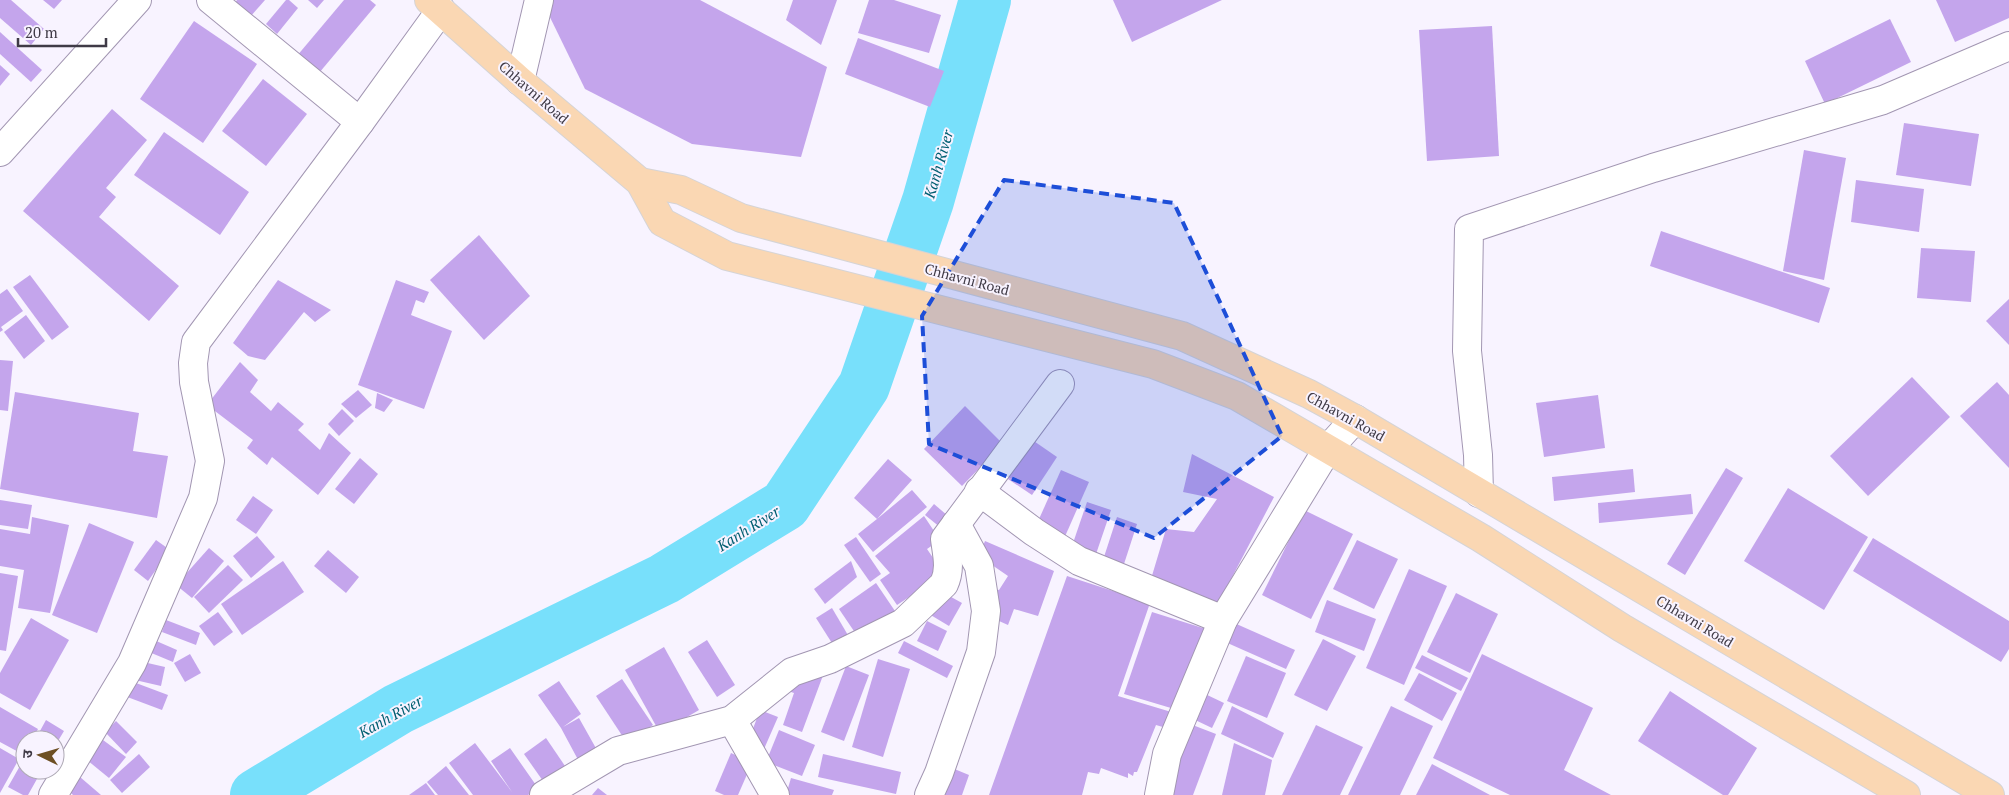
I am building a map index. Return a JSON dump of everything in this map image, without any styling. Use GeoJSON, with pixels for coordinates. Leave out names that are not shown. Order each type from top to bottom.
{"type":"FeatureCollection","features":[{"type":"Feature","properties":{"kind":"main road","name":"Chhavni Road"},"geometry":{"type":"LineString","coordinates":[[435,5],[520,81],[640,182],[662,222],[728,256],[1153,364],[1236,396],[1481,538],[1622,628],[1906,795]]}},
{"type":"Feature","properties":{"kind":"main road","name":"Chhavni Road"},"geometry":{"type":"LineString","coordinates":[[640,182],[681,190],[742,218],[1182,336],[1309,394],[1355,419],[1990,795]]}},
{"type":"Feature","properties":{"kind":"main road"},"geometry":{"type":"LineString","coordinates":[[1117,356],[1126,320]]}},
{"type":"Feature","properties":{"kind":"street"},"geometry":{"type":"LineString","coordinates":[[0,152],[137,0]]}},
{"type":"Feature","properties":{"kind":"street"},"geometry":{"type":"LineString","coordinates":[[211,0],[360,122]]}},
{"type":"Feature","properties":{"kind":"street"},"geometry":{"type":"LineString","coordinates":[[520,81],[539,0]]}},
{"type":"Feature","properties":{"kind":"street"},"geometry":{"type":"LineString","coordinates":[[53,795],[132,663],[203,498],[210,461],[194,382],[193,363],[196,342],[360,122],[435,5]]}},
{"type":"Feature","properties":{"kind":"street"},"geometry":{"type":"LineString","coordinates":[[1479,493],[1478,455],[1467,351],[1470,229],[1653,168],[1883,100],[2009,46]]}},
{"type":"Feature","properties":{"kind":"street"},"geometry":{"type":"LineString","coordinates":[[544,795],[618,751],[732,720],[792,672],[830,660],[904,623],[944,584],[948,577],[949,564],[945,539],[1060,384]]}},
{"type":"Feature","properties":{"kind":"street"},"geometry":{"type":"LineString","coordinates":[[1159,795],[1167,754],[1223,620],[1327,450],[1355,419]]}},
{"type":"Feature","properties":{"kind":"street"},"geometry":{"type":"LineString","coordinates":[[979,491],[1034,532],[1080,561],[1223,620]]}},
{"type":"Feature","properties":{"kind":"street"},"geometry":{"type":"LineString","coordinates":[[929,795],[939,773],[981,652],[986,610],[979,566],[956,524]]}},
{"type":"Feature","properties":{"kind":"street"},"geometry":{"type":"LineString","coordinates":[[732,720],[775,795]]}},
{"type":"Feature","properties":{"kind":"highlighted area"},"geometry":{"type":"Polygon","coordinates":[[[1004,180],[1174,203],[1282,436],[1154,538],[929,444],[922,316],[1004,180]]]}},
{"type":"Feature","properties":{"kind":"building"},"geometry":{"type":"Polygon","coordinates":[[[0,0],[11,0],[44,29],[31,45],[0,18],[0,0]]]}},
{"type":"Feature","properties":{"kind":"building"},"geometry":{"type":"Polygon","coordinates":[[[43,0],[62,0],[54,9],[43,0]]]}},
{"type":"Feature","properties":{"kind":"building"},"geometry":{"type":"Polygon","coordinates":[[[237,0],[265,0],[250,17],[235,3],[237,0]]]}},
{"type":"Feature","properties":{"kind":"building"},"geometry":{"type":"Polygon","coordinates":[[[286,0],[289,0],[298,8],[277,34],[266,24],[286,0]]]}},
{"type":"Feature","properties":{"kind":"building"},"geometry":{"type":"Polygon","coordinates":[[[308,0],[324,0],[317,8],[308,0]]]}},
{"type":"Feature","properties":{"kind":"building"},"geometry":{"type":"Polygon","coordinates":[[[344,0],[370,0],[376,5],[314,79],[291,63],[344,0]]]}},
{"type":"Feature","properties":{"kind":"building"},"geometry":{"type":"Polygon","coordinates":[[[547,0],[700,0],[827,67],[801,157],[692,144],[585,89],[545,7],[547,0]]]}},
{"type":"Feature","properties":{"kind":"building"},"geometry":{"type":"Polygon","coordinates":[[[793,0],[837,0],[821,45],[786,20],[793,0]]]}},
{"type":"Feature","properties":{"kind":"building"},"geometry":{"type":"Polygon","coordinates":[[[869,0],[894,0],[941,15],[929,53],[858,33],[869,0]]]}},
{"type":"Feature","properties":{"kind":"building"},"geometry":{"type":"Polygon","coordinates":[[[1113,0],[1222,0],[1132,42],[1113,0]]]}},
{"type":"Feature","properties":{"kind":"building"},"geometry":{"type":"Polygon","coordinates":[[[1936,0],[2009,0],[2009,18],[1955,42],[1936,0]]]}},
{"type":"Feature","properties":{"kind":"building"},"geometry":{"type":"Polygon","coordinates":[[[1890,19],[1911,62],[1825,104],[1805,61],[1890,19]]]}},
{"type":"Feature","properties":{"kind":"building"},"geometry":{"type":"Polygon","coordinates":[[[194,21],[257,64],[203,143],[140,99],[194,21]]]}},
{"type":"Feature","properties":{"kind":"building"},"geometry":{"type":"Polygon","coordinates":[[[1492,26],[1499,156],[1427,161],[1419,30],[1492,26]]]}},
{"type":"Feature","properties":{"kind":"building"},"geometry":{"type":"Polygon","coordinates":[[[0,32],[42,70],[31,82],[0,54],[0,32]]]}},
{"type":"Feature","properties":{"kind":"building"},"geometry":{"type":"Polygon","coordinates":[[[858,38],[944,71],[930,107],[845,74],[858,38]]]}},
{"type":"Feature","properties":{"kind":"building"},"geometry":{"type":"Polygon","coordinates":[[[0,65],[10,74],[0,86],[0,65]]]}},
{"type":"Feature","properties":{"kind":"building"},"geometry":{"type":"Polygon","coordinates":[[[263,79],[307,114],[266,166],[222,131],[263,79]]]}},
{"type":"Feature","properties":{"kind":"building"},"geometry":{"type":"Polygon","coordinates":[[[112,109],[147,140],[106,188],[116,197],[99,217],[179,286],[149,321],[23,211],[112,109]]]}},
{"type":"Feature","properties":{"kind":"building"},"geometry":{"type":"Polygon","coordinates":[[[1904,123],[1979,134],[1971,186],[1896,175],[1904,123]]]}},
{"type":"Feature","properties":{"kind":"building"},"geometry":{"type":"Polygon","coordinates":[[[164,132],[249,192],[220,235],[134,175],[164,132]]]}},
{"type":"Feature","properties":{"kind":"building"},"geometry":{"type":"Polygon","coordinates":[[[1804,150],[1846,158],[1824,280],[1783,271],[1804,150]]]}},
{"type":"Feature","properties":{"kind":"building"},"geometry":{"type":"Polygon","coordinates":[[[1856,180],[1924,189],[1919,232],[1851,222],[1856,180]]]}},
{"type":"Feature","properties":{"kind":"building"},"geometry":{"type":"Polygon","coordinates":[[[1661,231],[1830,288],[1819,323],[1650,266],[1661,231]]]}},
{"type":"Feature","properties":{"kind":"building"},"geometry":{"type":"Polygon","coordinates":[[[479,235],[530,296],[484,340],[430,280],[479,235]]]}},
{"type":"Feature","properties":{"kind":"building"},"geometry":{"type":"Polygon","coordinates":[[[1921,248],[1975,251],[1971,302],[1917,298],[1921,248]]]}},
{"type":"Feature","properties":{"kind":"building"},"geometry":{"type":"Polygon","coordinates":[[[30,275],[69,327],[52,340],[13,287],[30,275]]]}},
{"type":"Feature","properties":{"kind":"building"},"geometry":{"type":"Polygon","coordinates":[[[278,280],[331,310],[315,322],[304,312],[265,360],[248,356],[233,343],[278,280]]]}},
{"type":"Feature","properties":{"kind":"building"},"geometry":{"type":"Polygon","coordinates":[[[396,280],[429,292],[424,303],[416,300],[411,315],[452,331],[424,409],[358,385],[396,280]]]}},
{"type":"Feature","properties":{"kind":"building"},"geometry":{"type":"Polygon","coordinates":[[[7,289],[23,311],[1,327],[3,330],[0,332],[0,294],[7,289]]]}},
{"type":"Feature","properties":{"kind":"building"},"geometry":{"type":"Polygon","coordinates":[[[2009,299],[2009,345],[1986,321],[2009,299]]]}},
{"type":"Feature","properties":{"kind":"building"},"geometry":{"type":"Polygon","coordinates":[[[26,315],[45,341],[24,359],[4,332],[26,315]]]}},
{"type":"Feature","properties":{"kind":"building"},"geometry":{"type":"Polygon","coordinates":[[[0,360],[13,361],[8,411],[0,410],[0,360]]]}},
{"type":"Feature","properties":{"kind":"building"},"geometry":{"type":"Polygon","coordinates":[[[240,362],[258,380],[250,392],[271,411],[278,402],[304,424],[298,430],[320,450],[329,433],[351,453],[318,495],[272,457],[267,465],[247,448],[253,440],[207,405],[240,362]]]}},
{"type":"Feature","properties":{"kind":"building"},"geometry":{"type":"Polygon","coordinates":[[[1912,377],[1950,417],[1868,496],[1830,456],[1912,377]]]}},
{"type":"Feature","properties":{"kind":"building"},"geometry":{"type":"Polygon","coordinates":[[[1997,382],[2009,395],[2009,468],[1960,416],[1997,382]]]}},
{"type":"Feature","properties":{"kind":"building"},"geometry":{"type":"Polygon","coordinates":[[[358,390],[372,405],[356,418],[341,404],[358,390]]]}},
{"type":"Feature","properties":{"kind":"building"},"geometry":{"type":"Polygon","coordinates":[[[15,392],[139,413],[133,451],[168,456],[157,518],[0,489],[15,392]]]}},
{"type":"Feature","properties":{"kind":"building"},"geometry":{"type":"Polygon","coordinates":[[[377,393],[393,400],[384,412],[375,408],[377,393]]]}},
{"type":"Feature","properties":{"kind":"building"},"geometry":{"type":"Polygon","coordinates":[[[1598,395],[1605,448],[1544,457],[1536,403],[1598,395]]]}},
{"type":"Feature","properties":{"kind":"building"},"geometry":{"type":"Polygon","coordinates":[[[965,406],[1003,444],[962,486],[924,449],[965,406]]]}},
{"type":"Feature","properties":{"kind":"building"},"geometry":{"type":"Polygon","coordinates":[[[342,409],[354,421],[339,436],[328,424],[342,409]]]}},
{"type":"Feature","properties":{"kind":"building"},"geometry":{"type":"Polygon","coordinates":[[[1028,437],[1057,457],[1032,495],[1002,475],[1028,437]]]}},
{"type":"Feature","properties":{"kind":"building"},"geometry":{"type":"Polygon","coordinates":[[[1192,454],[1274,497],[1218,604],[1151,579],[1166,529],[1194,532],[1217,499],[1183,492],[1192,454]]]}},
{"type":"Feature","properties":{"kind":"building"},"geometry":{"type":"Polygon","coordinates":[[[360,458],[378,474],[354,504],[335,489],[360,458]]]}},
{"type":"Feature","properties":{"kind":"building"},"geometry":{"type":"Polygon","coordinates":[[[888,459],[912,480],[877,519],[854,498],[888,459]]]}},
{"type":"Feature","properties":{"kind":"building"},"geometry":{"type":"Polygon","coordinates":[[[1726,468],[1743,478],[1685,575],[1667,564],[1726,468]]]}},
{"type":"Feature","properties":{"kind":"building"},"geometry":{"type":"Polygon","coordinates":[[[1633,469],[1635,492],[1554,501],[1552,477],[1633,469]]]}},
{"type":"Feature","properties":{"kind":"building"},"geometry":{"type":"Polygon","coordinates":[[[1061,470],[1089,482],[1063,541],[1035,528],[1061,470]]]}},
{"type":"Feature","properties":{"kind":"building"},"geometry":{"type":"Polygon","coordinates":[[[1788,488],[1868,537],[1824,610],[1744,561],[1788,488]]]}},
{"type":"Feature","properties":{"kind":"building"},"geometry":{"type":"Polygon","coordinates":[[[912,490],[927,507],[873,552],[858,534],[912,490]]]}},
{"type":"Feature","properties":{"kind":"building"},"geometry":{"type":"Polygon","coordinates":[[[1691,494],[1693,514],[1599,523],[1598,503],[1691,494]]]}},
{"type":"Feature","properties":{"kind":"building"},"geometry":{"type":"Polygon","coordinates":[[[253,496],[273,510],[256,534],[236,520],[253,496]]]}},
{"type":"Feature","properties":{"kind":"building"},"geometry":{"type":"Polygon","coordinates":[[[0,500],[32,505],[28,529],[0,525],[0,500]]]}},
{"type":"Feature","properties":{"kind":"building"},"geometry":{"type":"Polygon","coordinates":[[[1087,502],[1111,510],[1095,557],[1072,546],[1087,502]]]}},
{"type":"Feature","properties":{"kind":"building"},"geometry":{"type":"Polygon","coordinates":[[[934,504],[955,522],[946,532],[925,515],[934,504]]]}},
{"type":"Feature","properties":{"kind":"building"},"geometry":{"type":"Polygon","coordinates":[[[1304,510],[1353,534],[1311,619],[1262,595],[1304,510]]]}},
{"type":"Feature","properties":{"kind":"building"},"geometry":{"type":"Polygon","coordinates":[[[924,516],[940,540],[927,549],[944,574],[897,605],[880,580],[890,573],[875,556],[924,516]]]}},
{"type":"Feature","properties":{"kind":"building"},"geometry":{"type":"Polygon","coordinates":[[[32,517],[69,525],[50,613],[18,608],[24,570],[0,566],[0,529],[30,534],[32,517]]]}},
{"type":"Feature","properties":{"kind":"building"},"geometry":{"type":"Polygon","coordinates":[[[1117,517],[1137,524],[1123,567],[1103,560],[1117,517]]]}},
{"type":"Feature","properties":{"kind":"building"},"geometry":{"type":"Polygon","coordinates":[[[89,523],[134,542],[97,633],[52,615],[89,523]]]}},
{"type":"Feature","properties":{"kind":"building"},"geometry":{"type":"Polygon","coordinates":[[[257,536],[275,557],[251,578],[233,556],[257,536]]]}},
{"type":"Feature","properties":{"kind":"building"},"geometry":{"type":"Polygon","coordinates":[[[856,537],[881,574],[870,582],[844,545],[856,537]]]}},
{"type":"Feature","properties":{"kind":"building"},"geometry":{"type":"Polygon","coordinates":[[[1873,538],[2009,621],[2009,649],[2001,662],[1853,571],[1873,538]]]}},
{"type":"Feature","properties":{"kind":"building"},"geometry":{"type":"Polygon","coordinates":[[[156,540],[170,550],[148,581],[134,570],[156,540]]]}},
{"type":"Feature","properties":{"kind":"building"},"geometry":{"type":"Polygon","coordinates":[[[1357,540],[1398,559],[1374,609],[1333,589],[1357,540]]]}},
{"type":"Feature","properties":{"kind":"building"},"geometry":{"type":"Polygon","coordinates":[[[985,541],[1054,571],[1038,616],[1014,609],[1008,625],[990,617],[990,589],[999,590],[1008,576],[979,556],[985,541]]]}},
{"type":"Feature","properties":{"kind":"building"},"geometry":{"type":"Polygon","coordinates":[[[209,548],[224,561],[192,598],[176,585],[209,548]]]}},
{"type":"Feature","properties":{"kind":"building"},"geometry":{"type":"Polygon","coordinates":[[[328,550],[359,577],[346,593],[314,566],[328,550]]]}},
{"type":"Feature","properties":{"kind":"building"},"geometry":{"type":"Polygon","coordinates":[[[283,561],[304,592],[242,635],[221,604],[283,561]]]}},
{"type":"Feature","properties":{"kind":"building"},"geometry":{"type":"Polygon","coordinates":[[[851,561],[857,577],[825,604],[814,589],[851,561]]]}},
{"type":"Feature","properties":{"kind":"building"},"geometry":{"type":"Polygon","coordinates":[[[228,565],[243,580],[209,613],[194,597],[228,565]]]}},
{"type":"Feature","properties":{"kind":"building"},"geometry":{"type":"Polygon","coordinates":[[[1409,569],[1447,586],[1404,685],[1366,668],[1409,569]]]}},
{"type":"Feature","properties":{"kind":"building"},"geometry":{"type":"Polygon","coordinates":[[[0,573],[18,576],[6,651],[0,650],[0,573]]]}},
{"type":"Feature","properties":{"kind":"building"},"geometry":{"type":"Polygon","coordinates":[[[1067,576],[1150,603],[1118,696],[1178,714],[1173,730],[1156,725],[1137,772],[1134,772],[1133,776],[1128,773],[1128,778],[1101,768],[1099,774],[1088,772],[1082,795],[989,795],[1067,576]]]}},
{"type":"Feature","properties":{"kind":"building"},"geometry":{"type":"Polygon","coordinates":[[[876,583],[897,614],[860,640],[839,609],[876,583]]]}},
{"type":"Feature","properties":{"kind":"building"},"geometry":{"type":"Polygon","coordinates":[[[942,592],[962,603],[949,626],[929,614],[942,592]]]}},
{"type":"Feature","properties":{"kind":"building"},"geometry":{"type":"Polygon","coordinates":[[[1456,593],[1498,614],[1470,673],[1427,652],[1456,593]]]}},
{"type":"Feature","properties":{"kind":"building"},"geometry":{"type":"Polygon","coordinates":[[[1327,600],[1376,619],[1364,651],[1315,632],[1327,600]]]}},
{"type":"Feature","properties":{"kind":"building"},"geometry":{"type":"Polygon","coordinates":[[[832,608],[852,642],[837,651],[816,618],[832,608]]]}},
{"type":"Feature","properties":{"kind":"building"},"geometry":{"type":"Polygon","coordinates":[[[218,612],[233,632],[214,646],[199,626],[218,612]]]}},
{"type":"Feature","properties":{"kind":"building"},"geometry":{"type":"Polygon","coordinates":[[[1152,612],[1209,630],[1181,711],[1124,694],[1152,612]]]}},
{"type":"Feature","properties":{"kind":"building"},"geometry":{"type":"Polygon","coordinates":[[[31,618],[69,640],[30,710],[0,693],[0,673],[31,618]]]}},
{"type":"Feature","properties":{"kind":"building"},"geometry":{"type":"Polygon","coordinates":[[[166,620],[200,633],[196,645],[162,632],[166,620]]]}},
{"type":"Feature","properties":{"kind":"building"},"geometry":{"type":"Polygon","coordinates":[[[927,621],[947,631],[938,651],[917,641],[927,621]]]}},
{"type":"Feature","properties":{"kind":"building"},"geometry":{"type":"Polygon","coordinates":[[[1232,622],[1295,650],[1286,669],[1223,641],[1232,622]]]}},
{"type":"Feature","properties":{"kind":"building"},"geometry":{"type":"Polygon","coordinates":[[[1323,639],[1356,656],[1327,711],[1294,695],[1323,639]]]}},
{"type":"Feature","properties":{"kind":"building"},"geometry":{"type":"Polygon","coordinates":[[[154,640],[177,650],[173,662],[149,652],[154,640]]]}},
{"type":"Feature","properties":{"kind":"building"},"geometry":{"type":"Polygon","coordinates":[[[707,640],[735,685],[717,697],[688,652],[707,640]]]}},
{"type":"Feature","properties":{"kind":"building"},"geometry":{"type":"Polygon","coordinates":[[[904,641],[953,666],[947,678],[898,653],[904,641]]]}},
{"type":"Feature","properties":{"kind":"building"},"geometry":{"type":"Polygon","coordinates":[[[664,647],[699,710],[660,733],[625,670],[664,647]]]}},
{"type":"Feature","properties":{"kind":"building"},"geometry":{"type":"Polygon","coordinates":[[[190,654],[201,673],[185,682],[174,663],[190,654]]]}},
{"type":"Feature","properties":{"kind":"building"},"geometry":{"type":"Polygon","coordinates":[[[1482,654],[1593,708],[1564,770],[1611,795],[1510,795],[1433,758],[1482,654]]]}},
{"type":"Feature","properties":{"kind":"building"},"geometry":{"type":"Polygon","coordinates":[[[1422,655],[1468,678],[1461,691],[1415,668],[1422,655]]]}},
{"type":"Feature","properties":{"kind":"building"},"geometry":{"type":"Polygon","coordinates":[[[1246,656],[1286,673],[1267,718],[1227,701],[1246,656]]]}},
{"type":"Feature","properties":{"kind":"building"},"geometry":{"type":"Polygon","coordinates":[[[878,659],[910,669],[883,757],[852,747],[878,659]]]}},
{"type":"Feature","properties":{"kind":"building"},"geometry":{"type":"Polygon","coordinates":[[[139,661],[165,667],[161,686],[135,680],[139,661]]]}},
{"type":"Feature","properties":{"kind":"building"},"geometry":{"type":"Polygon","coordinates":[[[846,666],[869,675],[844,741],[821,732],[846,666]]]}},
{"type":"Feature","properties":{"kind":"building"},"geometry":{"type":"Polygon","coordinates":[[[825,670],[802,732],[783,725],[794,693],[779,688],[825,670]]]}},
{"type":"Feature","properties":{"kind":"building"},"geometry":{"type":"Polygon","coordinates":[[[1419,673],[1457,693],[1442,721],[1404,700],[1419,673]]]}},
{"type":"Feature","properties":{"kind":"building"},"geometry":{"type":"Polygon","coordinates":[[[622,679],[653,725],[627,743],[596,696],[622,679]]]}},
{"type":"Feature","properties":{"kind":"building"},"geometry":{"type":"Polygon","coordinates":[[[128,680],[168,695],[162,710],[122,695],[128,680]]]}},
{"type":"Feature","properties":{"kind":"building"},"geometry":{"type":"Polygon","coordinates":[[[559,681],[581,714],[563,727],[579,718],[602,759],[583,769],[561,728],[538,695],[559,681]]]}},
{"type":"Feature","properties":{"kind":"building"},"geometry":{"type":"Polygon","coordinates":[[[1670,691],[1757,748],[1728,795],[1723,795],[1638,741],[1670,691]]]}},
{"type":"Feature","properties":{"kind":"building"},"geometry":{"type":"Polygon","coordinates":[[[1203,693],[1224,703],[1212,728],[1191,718],[1203,693]]]}},
{"type":"Feature","properties":{"kind":"building"},"geometry":{"type":"Polygon","coordinates":[[[1232,706],[1284,733],[1273,758],[1221,734],[1232,706]]]}},
{"type":"Feature","properties":{"kind":"building"},"geometry":{"type":"Polygon","coordinates":[[[1391,706],[1433,726],[1400,795],[1348,795],[1391,706]]]}},
{"type":"Feature","properties":{"kind":"building"},"geometry":{"type":"Polygon","coordinates":[[[0,707],[38,729],[15,730],[15,750],[0,742],[0,707]]]}},
{"type":"Feature","properties":{"kind":"building"},"geometry":{"type":"Polygon","coordinates":[[[760,710],[778,717],[764,749],[748,742],[760,710]]]}},
{"type":"Feature","properties":{"kind":"building"},"geometry":{"type":"Polygon","coordinates":[[[46,720],[62,730],[40,730],[46,720]]]}},
{"type":"Feature","properties":{"kind":"building"},"geometry":{"type":"Polygon","coordinates":[[[116,721],[137,742],[126,754],[105,732],[116,721]]]}},
{"type":"Feature","properties":{"kind":"building"},"geometry":{"type":"Polygon","coordinates":[[[1190,724],[1216,734],[1193,795],[1163,795],[1190,724]]]}},
{"type":"Feature","properties":{"kind":"building"},"geometry":{"type":"Polygon","coordinates":[[[1316,725],[1363,747],[1340,795],[1282,795],[1316,725]]]}},
{"type":"Feature","properties":{"kind":"building"},"geometry":{"type":"Polygon","coordinates":[[[779,730],[815,745],[802,776],[766,762],[779,730]]]}},
{"type":"Feature","properties":{"kind":"building"},"geometry":{"type":"Polygon","coordinates":[[[546,738],[565,766],[543,781],[524,754],[546,738]]]}},
{"type":"Feature","properties":{"kind":"building"},"geometry":{"type":"Polygon","coordinates":[[[103,740],[126,757],[109,778],[87,760],[103,740]]]}},
{"type":"Feature","properties":{"kind":"building"},"geometry":{"type":"Polygon","coordinates":[[[475,743],[512,792],[491,761],[510,748],[538,788],[528,795],[473,795],[449,763],[475,743]]]}},
{"type":"Feature","properties":{"kind":"building"},"geometry":{"type":"Polygon","coordinates":[[[1234,743],[1272,760],[1265,795],[1222,795],[1234,743]]]}},
{"type":"Feature","properties":{"kind":"building"},"geometry":{"type":"Polygon","coordinates":[[[0,748],[15,757],[15,766],[0,793],[0,748]]]}},
{"type":"Feature","properties":{"kind":"building"},"geometry":{"type":"Polygon","coordinates":[[[731,753],[752,763],[738,795],[724,795],[715,791],[731,753]]]}},
{"type":"Feature","properties":{"kind":"building"},"geometry":{"type":"Polygon","coordinates":[[[139,754],[150,767],[122,793],[110,780],[139,754]]]}},
{"type":"Feature","properties":{"kind":"building"},"geometry":{"type":"Polygon","coordinates":[[[823,754],[901,772],[896,794],[818,777],[823,754]]]}},
{"type":"Feature","properties":{"kind":"building"},"geometry":{"type":"Polygon","coordinates":[[[1432,764],[1490,795],[1416,795],[1432,764]]]}},
{"type":"Feature","properties":{"kind":"building"},"geometry":{"type":"Polygon","coordinates":[[[446,766],[469,795],[438,795],[427,782],[446,766]]]}},
{"type":"Feature","properties":{"kind":"building"},"geometry":{"type":"Polygon","coordinates":[[[952,768],[969,775],[962,795],[942,795],[952,768]]]}},
{"type":"Feature","properties":{"kind":"building"},"geometry":{"type":"Polygon","coordinates":[[[15,775],[15,780],[36,780],[28,795],[23,795],[8,787],[15,775]]]}},
{"type":"Feature","properties":{"kind":"building"},"geometry":{"type":"Polygon","coordinates":[[[80,777],[101,795],[73,795],[68,790],[80,777]]]}},
{"type":"Feature","properties":{"kind":"building"},"geometry":{"type":"Polygon","coordinates":[[[791,778],[834,790],[832,795],[786,795],[791,778]]]}},
{"type":"Feature","properties":{"kind":"building"},"geometry":{"type":"Polygon","coordinates":[[[426,783],[435,795],[409,795],[426,783]]]}},
{"type":"Feature","properties":{"kind":"building"},"geometry":{"type":"Polygon","coordinates":[[[598,788],[607,795],[592,795],[598,788]]]}},
{"type":"Feature","properties":{"kind":"waterway","name":"Kanh River"},"geometry":{"type":"LineString","coordinates":[[256,795],[398,709],[664,579],[785,505],[864,386],[928,201],[985,0]]}}]}
